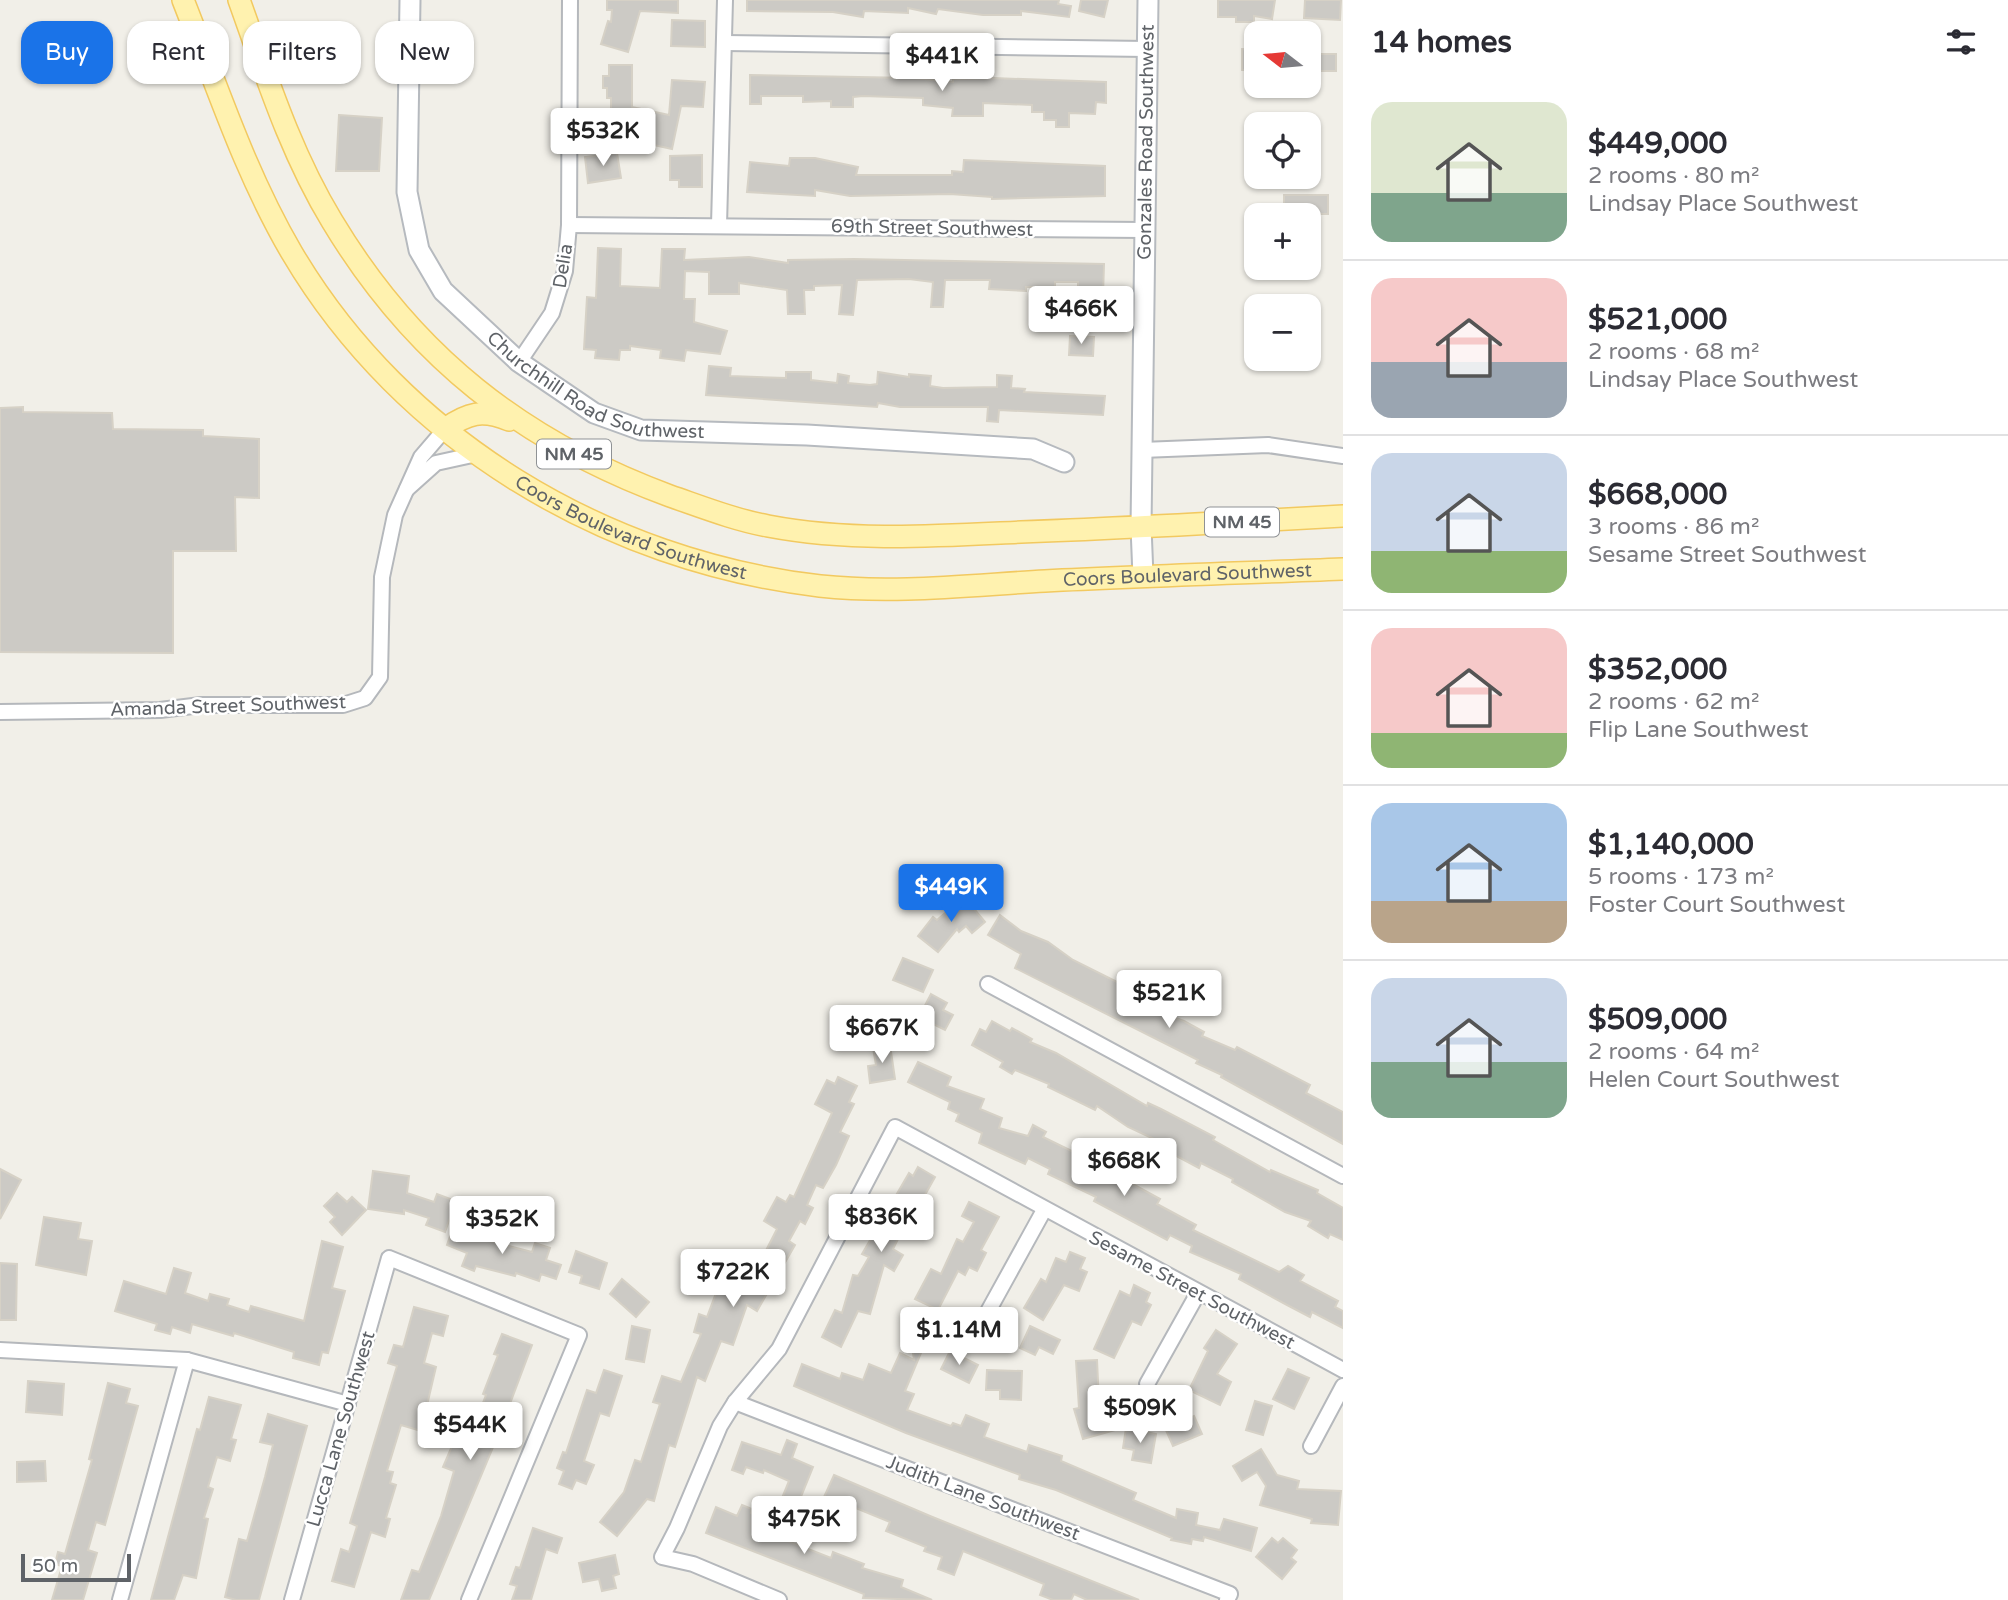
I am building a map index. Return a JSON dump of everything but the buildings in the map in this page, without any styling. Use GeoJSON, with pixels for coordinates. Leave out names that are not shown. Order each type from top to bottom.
{"type":"FeatureCollection","features":[{"type":"Feature","properties":{"kind":"main road","name":"Coors Boulevard Southwest"},"geometry":{"type":"LineString","coordinates":[[183,0],[242,156],[293,255],[325,301],[378,366],[445,429],[529,488],[601,527],[657,550],[753,576],[824,586],[877,589],[1343,569]]}},
{"type":"Feature","properties":{"kind":"main road","name":"Coors Boulevard Southwest"},"geometry":{"type":"LineString","coordinates":[[239,0],[279,112],[310,180],[381,294],[438,356],[523,426],[613,475],[711,510],[766,526],[869,537],[1343,516]]}},
{"type":"Feature","properties":{"kind":"main road"},"geometry":{"type":"LineString","coordinates":[[445,429],[468,414],[482,412],[523,426]]}},
{"type":"Feature","properties":{"kind":"street","name":"Churchhill Road Southwest"},"geometry":{"type":"LineString","coordinates":[[410,0],[407,192],[419,250],[443,291],[519,362],[594,413],[641,430],[807,435],[1033,449],[1065,461]]}},
{"type":"Feature","properties":{"kind":"street"},"geometry":{"type":"LineString","coordinates":[[569,226],[570,0]]}},
{"type":"Feature","properties":{"kind":"street"},"geometry":{"type":"LineString","coordinates":[[719,225],[725,0]]}},
{"type":"Feature","properties":{"kind":"street","name":"Gonzales Road Southwest"},"geometry":{"type":"LineString","coordinates":[[1143,576],[1141,527],[1148,0]]}},
{"type":"Feature","properties":{"kind":"street"},"geometry":{"type":"LineString","coordinates":[[725,43],[1147,49]]}},
{"type":"Feature","properties":{"kind":"street","name":"Delia"},"geometry":{"type":"LineString","coordinates":[[519,362],[552,313],[560,295],[569,226],[719,225]]}},
{"type":"Feature","properties":{"kind":"street","name":"69th Street Southwest"},"geometry":{"type":"LineString","coordinates":[[719,225],[1144,230]]}},
{"type":"Feature","properties":{"kind":"street","name":"Amanda Street Southwest"},"geometry":{"type":"LineString","coordinates":[[0,712],[160,710],[201,705],[343,705],[365,698],[380,677],[382,576],[386,546],[421,457],[445,429]]}},
{"type":"Feature","properties":{"kind":"street"},"geometry":{"type":"LineString","coordinates":[[1142,450],[1268,445],[1343,456]]}},
{"type":"Feature","properties":{"kind":"street","name":"Amanda Street Southwest"},"geometry":{"type":"LineString","coordinates":[[406,490],[436,463],[477,454]]}},
{"type":"Feature","properties":{"kind":"street"},"geometry":{"type":"LineString","coordinates":[[988,985],[1343,1176]]}},
{"type":"Feature","properties":{"kind":"street","name":"Sesame Street Southwest"},"geometry":{"type":"LineString","coordinates":[[735,1402],[779,1349],[895,1127],[1343,1370]]}},
{"type":"Feature","properties":{"kind":"street"},"geometry":{"type":"LineString","coordinates":[[985,1317],[1044,1210]]}},
{"type":"Feature","properties":{"kind":"street","name":"Lucca Lane Southwest"},"geometry":{"type":"LineString","coordinates":[[296,1599],[389,1258],[579,1335],[469,1600]]}},
{"type":"Feature","properties":{"kind":"street"},"geometry":{"type":"LineString","coordinates":[[1147,1384],[1198,1293]]}},
{"type":"Feature","properties":{"kind":"street"},"geometry":{"type":"LineString","coordinates":[[0,1350],[187,1360],[348,1404]]}},
{"type":"Feature","properties":{"kind":"street"},"geometry":{"type":"LineString","coordinates":[[120,1600],[187,1360]]}},
{"type":"Feature","properties":{"kind":"street"},"geometry":{"type":"LineString","coordinates":[[1311,1446],[1343,1385]]}},
{"type":"Feature","properties":{"kind":"street"},"geometry":{"type":"LineString","coordinates":[[735,1402],[720,1426],[662,1557],[693,1564],[779,1600]]}},
{"type":"Feature","properties":{"kind":"street","name":"Judith Lane Southwest"},"geometry":{"type":"LineString","coordinates":[[735,1402],[1228,1597]]}}]}
